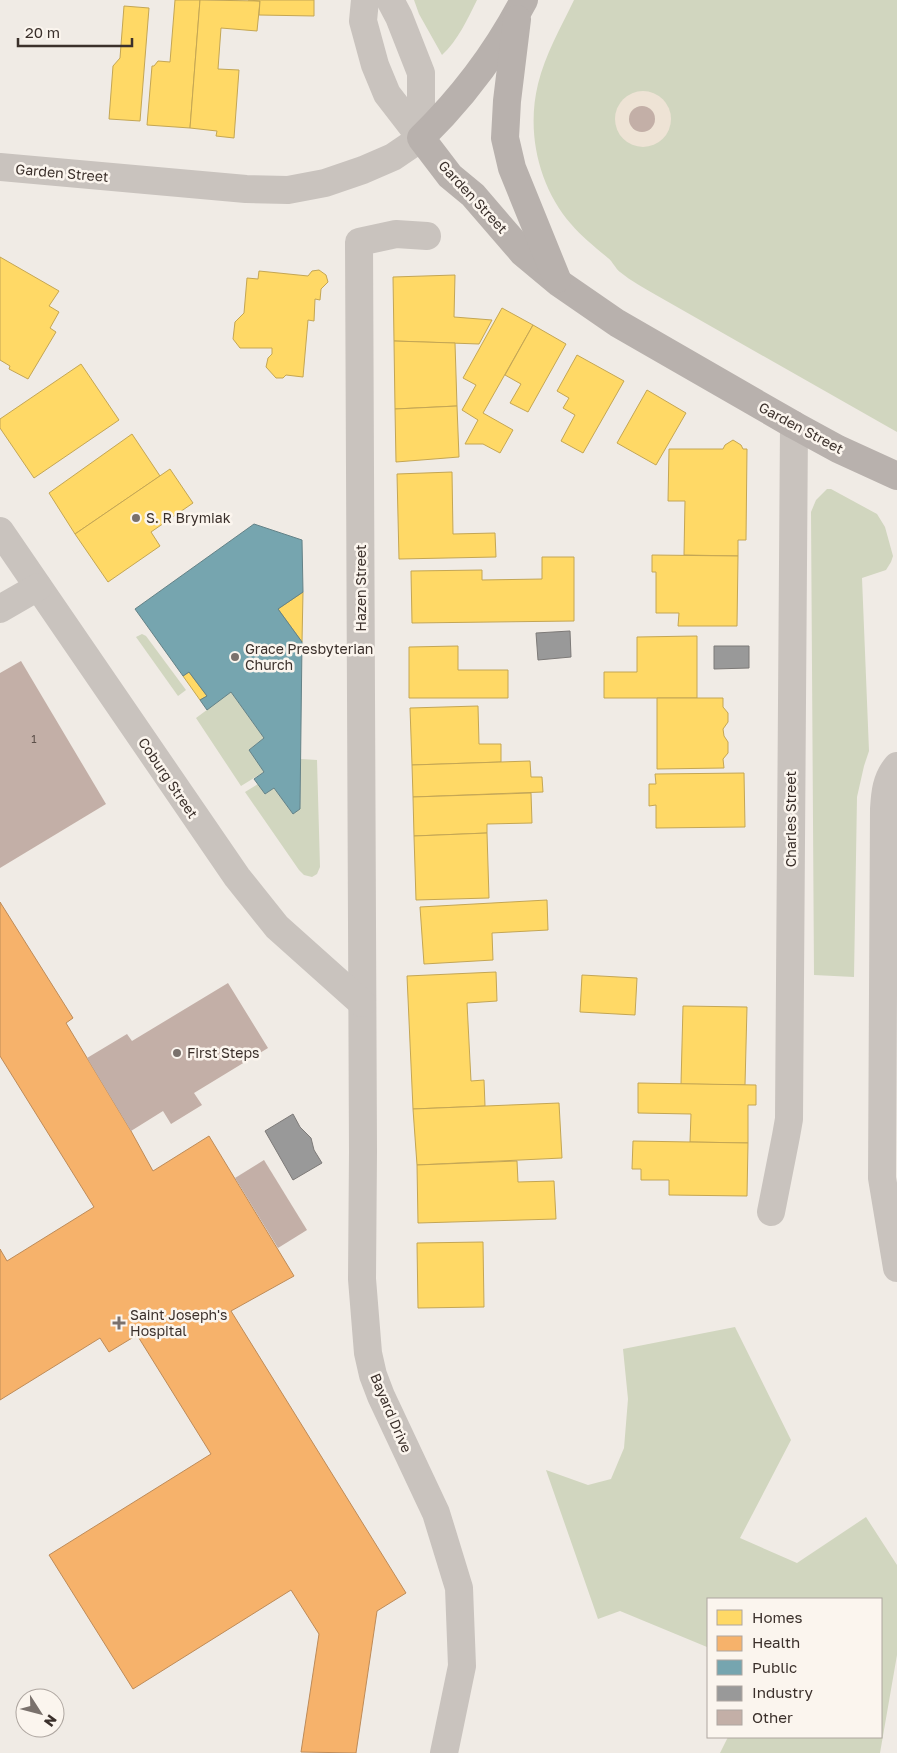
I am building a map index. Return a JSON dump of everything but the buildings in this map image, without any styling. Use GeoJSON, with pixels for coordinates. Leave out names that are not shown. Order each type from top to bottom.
{"type":"FeatureCollection","features":[{"type":"Feature","properties":{"kind":"main road"},"geometry":{"type":"LineString","coordinates":[[421,138],[462,95],[486,63],[521,5]]}},
{"type":"Feature","properties":{"kind":"main road"},"geometry":{"type":"LineString","coordinates":[[521,5],[506,101],[505,138],[512,168],[559,283]]}},
{"type":"Feature","properties":{"kind":"main road","name":"Garden Street"},"geometry":{"type":"LineString","coordinates":[[421,138],[450,176],[473,195],[523,253],[559,283],[617,323],[794,425],[838,449],[897,476]]}},
{"type":"Feature","properties":{"kind":"street"},"geometry":{"type":"LineString","coordinates":[[365,0],[363,21],[375,65],[387,94],[421,138]]}},
{"type":"Feature","properties":{"kind":"street"},"geometry":{"type":"LineString","coordinates":[[390,0],[400,17],[421,73],[421,138]]}},
{"type":"Feature","properties":{"kind":"street","name":"Garden Street"},"geometry":{"type":"LineString","coordinates":[[0,167],[246,190],[288,190],[325,183],[363,170],[393,157],[421,138]]}},
{"type":"Feature","properties":{"kind":"street","name":"Hazen Street"},"geometry":{"type":"LineString","coordinates":[[362,1003],[359,242],[396,234],[427,236]]}},
{"type":"Feature","properties":{"kind":"street","name":"Charles Street"},"geometry":{"type":"LineString","coordinates":[[771,1212],[788,1118],[794,425]]}},
{"type":"Feature","properties":{"kind":"street","name":"Coburg Street"},"geometry":{"type":"LineString","coordinates":[[0,531],[237,877],[277,928],[362,1003]]}},
{"type":"Feature","properties":{"kind":"street"},"geometry":{"type":"LineString","coordinates":[[0,610],[38,587]]}},
{"type":"Feature","properties":{"kind":"street"},"geometry":{"type":"LineString","coordinates":[[897,766],[889,777],[885,790],[884,809],[882,1178],[897,1268]]}},
{"type":"Feature","properties":{"kind":"street","name":"Bayard Drive"},"geometry":{"type":"LineString","coordinates":[[362,1003],[362,1279],[368,1353],[373,1375],[381,1396],[436,1513],[459,1588],[462,1666],[444,1753]]}},
{"type":"Feature","properties":{"kind":"green space"},"geometry":{"type":"Polygon","coordinates":[[[414,0],[477,0],[466,22],[442,55],[419,14],[414,0]]]}},
{"type":"Feature","properties":{"kind":"green space"},"geometry":{"type":"Polygon","coordinates":[[[574,0],[897,0],[897,432],[633,281],[620,272],[610,260],[571,224],[560,209],[543,176],[535,140],[534,121],[538,84],[545,62],[574,0]]]}},
{"type":"Feature","properties":{"kind":"green space"},"geometry":{"type":"Polygon","coordinates":[[[827,489],[831,489],[877,514],[885,527],[893,556],[886,570],[862,578],[869,751],[857,797],[854,977],[814,975],[811,512],[816,500],[827,489]]]}},
{"type":"Feature","properties":{"kind":"green space"},"geometry":{"type":"Polygon","coordinates":[[[142,634],[146,636],[186,690],[178,696],[136,637],[142,634]]]}},
{"type":"Feature","properties":{"kind":"green space"},"geometry":{"type":"Polygon","coordinates":[[[231,692],[264,738],[249,750],[264,772],[241,786],[196,718],[231,692]]]}},
{"type":"Feature","properties":{"kind":"green space"},"geometry":{"type":"Polygon","coordinates":[[[301,759],[317,760],[320,867],[317,874],[312,877],[304,875],[299,870],[245,792],[258,784],[265,794],[274,788],[293,814],[300,808],[301,759]]]}},
{"type":"Feature","properties":{"kind":"green space"},"geometry":{"type":"Polygon","coordinates":[[[735,1327],[791,1440],[740,1538],[797,1563],[866,1517],[897,1565],[897,1655],[880,1753],[720,1753],[728,1738],[882,1738],[882,1598],[707,1598],[707,1647],[620,1611],[598,1619],[546,1470],[588,1485],[611,1479],[624,1448],[628,1399],[623,1349],[735,1327]]]}},
{"type":"Feature","properties":{"kind":"shaded area"},"geometry":{"type":"Polygon","coordinates":[[[643,91],[654,93],[663,99],[669,108],[671,119],[669,130],[663,139],[654,145],[643,147],[632,145],[623,139],[617,130],[615,119],[617,108],[623,99],[632,93],[643,91]]]}},
{"type":"Feature","properties":{"kind":"place","name":"S. R Brymiak"},"geometry":{"type":"Point","coordinates":[136,518]}},
{"type":"Feature","properties":{"kind":"place","name":"Grace Presbyterian Church"},"geometry":{"type":"Point","coordinates":[235,657]}},
{"type":"Feature","properties":{"kind":"place","name":"First Steps"},"geometry":{"type":"Point","coordinates":[177,1053]}},
{"type":"Feature","properties":{"kind":"place","name":"Saint Joseph's Hospital"},"geometry":{"type":"Point","coordinates":[119,1323]}}]}
